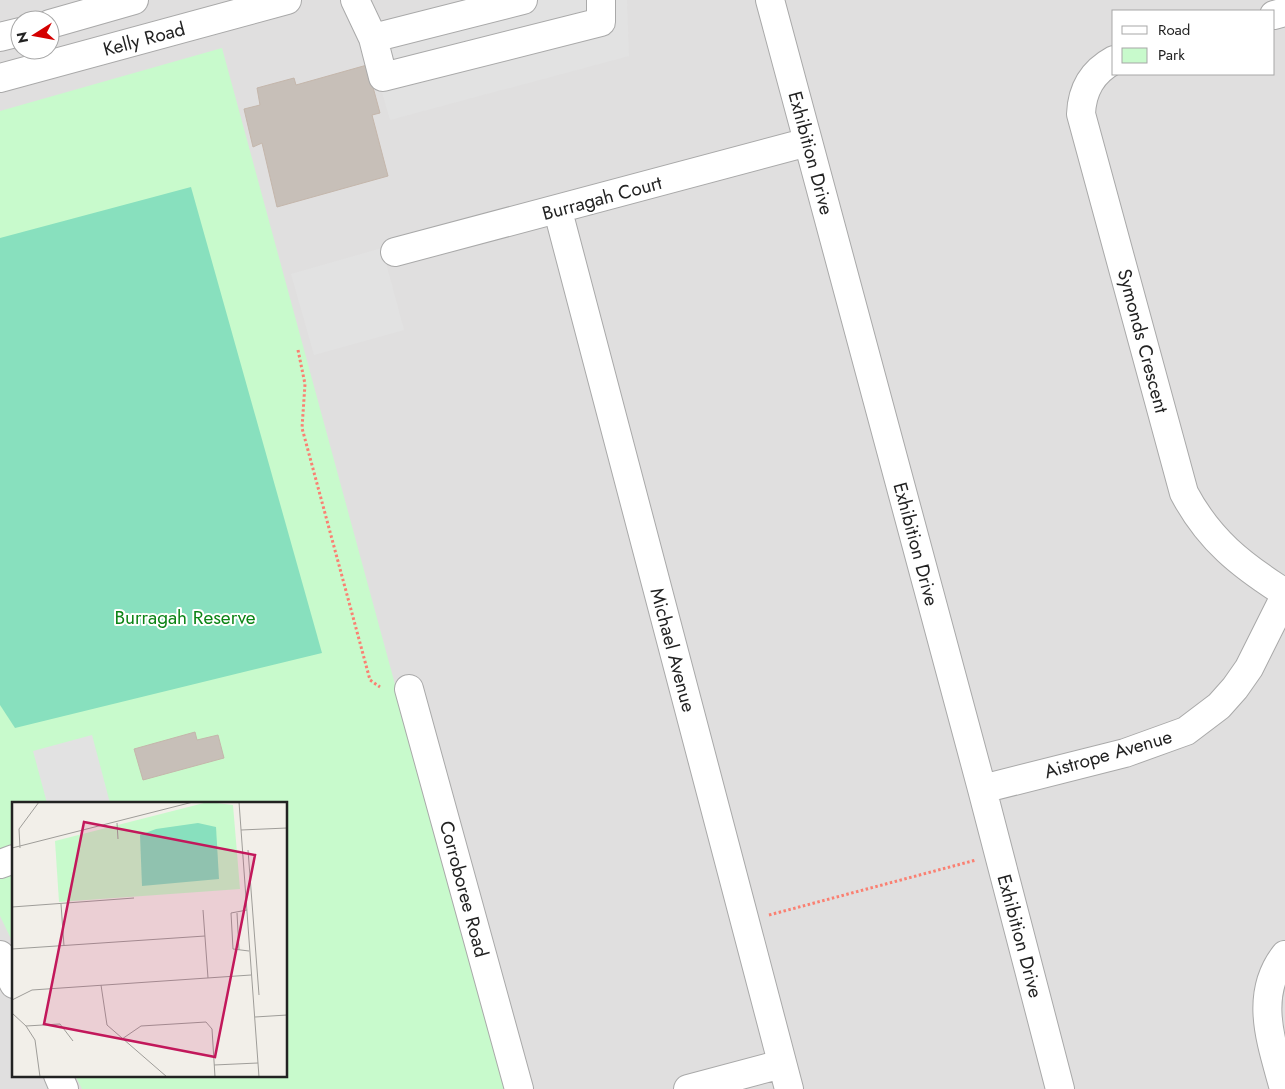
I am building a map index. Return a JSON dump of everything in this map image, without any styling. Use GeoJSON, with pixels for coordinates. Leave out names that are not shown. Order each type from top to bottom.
{"type":"FeatureCollection","features":[{"type":"Feature","properties":{"kind":"street"},"geometry":{"type":"LineString","coordinates":[[60,21],[134,0]]}},
{"type":"Feature","properties":{"kind":"street","name":"Kelly Road"},"geometry":{"type":"LineString","coordinates":[[0,78],[287,0]]}},
{"type":"Feature","properties":{"kind":"street"},"geometry":{"type":"LineString","coordinates":[[355,0],[373,38],[383,77],[601,22],[601,0]]}},
{"type":"Feature","properties":{"kind":"street"},"geometry":{"type":"LineString","coordinates":[[373,38],[523,0]]}},
{"type":"Feature","properties":{"kind":"street","name":"Exhibition Drive"},"geometry":{"type":"LineString","coordinates":[[770,0],[982,789],[1060,1089]]}},
{"type":"Feature","properties":{"kind":"street","name":"Symonds Crescent"},"geometry":{"type":"LineString","coordinates":[[1112,61],[1105,64],[1088,84],[1082,98],[1081,114],[1184,493],[1197,517],[1229,553],[1285,595]]}},
{"type":"Feature","properties":{"kind":"street","name":"Burragah Court"},"geometry":{"type":"LineString","coordinates":[[395,252],[808,142]]}},
{"type":"Feature","properties":{"kind":"street","name":"Michael Avenue"},"geometry":{"type":"LineString","coordinates":[[558,210],[786,1077]]}},
{"type":"Feature","properties":{"kind":"street","name":"Aistrope Avenue"},"geometry":{"type":"LineString","coordinates":[[982,789],[1133,750],[1186,731],[1219,706],[1235,688],[1249,668],[1285,595]]}},
{"type":"Feature","properties":{"kind":"street","name":"Corroboree Road"},"geometry":{"type":"LineString","coordinates":[[409,689],[520,1089]]}},
{"type":"Feature","properties":{"kind":"street"},"geometry":{"type":"LineString","coordinates":[[0,864],[12,860]]}},
{"type":"Feature","properties":{"kind":"street"},"geometry":{"type":"LineString","coordinates":[[1284,1089],[1267,1026],[1266,1008],[1273,973],[1285,954]]}},
{"type":"Feature","properties":{"kind":"street"},"geometry":{"type":"LineString","coordinates":[[0,955],[12,980]]}},
{"type":"Feature","properties":{"kind":"street"},"geometry":{"type":"LineString","coordinates":[[58,1076],[64,1089]]}},
{"type":"Feature","properties":{"kind":"street"},"geometry":{"type":"LineString","coordinates":[[688,1089],[786,1077]]}},
{"type":"Feature","properties":{"kind":"path"},"geometry":{"type":"LineString","coordinates":[[298,350],[304,384],[302,428],[370,680],[380,687]]}},
{"type":"Feature","properties":{"kind":"path"},"geometry":{"type":"LineString","coordinates":[[744,922],[999,854]]}},
{"type":"Feature","properties":{"kind":"shaded area"},"geometry":{"type":"Polygon","coordinates":[[[0,0],[1285,0],[1285,1089],[0,1089],[0,0]]]}},
{"type":"Feature","properties":{"kind":"shaded area"},"geometry":{"type":"Polygon","coordinates":[[[475,0],[627,0],[629,56],[390,120],[364,30],[475,0]]]}},
{"type":"Feature","properties":{"kind":"shaded area"},"geometry":{"type":"Polygon","coordinates":[[[382,248],[404,330],[314,355],[291,274],[382,248]]]}},
{"type":"Feature","properties":{"kind":"shaded area"},"geometry":{"type":"Polygon","coordinates":[[[92,735],[110,802],[47,802],[33,751],[92,735]]]}},
{"type":"Feature","properties":{"kind":"green space","name":"Burragah Reserve"},"geometry":{"type":"Polygon","coordinates":[[[222,48],[505,1089],[82,1089],[76,1076],[288,1076],[288,802],[12,802],[12,941],[0,916],[0,111],[222,48]]]}},
{"type":"Feature","properties":{"kind":"green space"},"geometry":{"type":"Polygon","coordinates":[[[191,187],[322,653],[15,728],[0,705],[0,238],[191,187]]]}},
{"type":"Feature","properties":{"kind":"building"},"geometry":{"type":"Polygon","coordinates":[[[367,65],[380,113],[372,115],[388,176],[277,207],[262,143],[253,147],[244,109],[260,105],[257,88],[294,78],[296,85],[367,65]]]}},
{"type":"Feature","properties":{"kind":"building"},"geometry":{"type":"Polygon","coordinates":[[[195,732],[197,740],[218,735],[224,758],[143,780],[134,749],[195,732]]]}}]}
